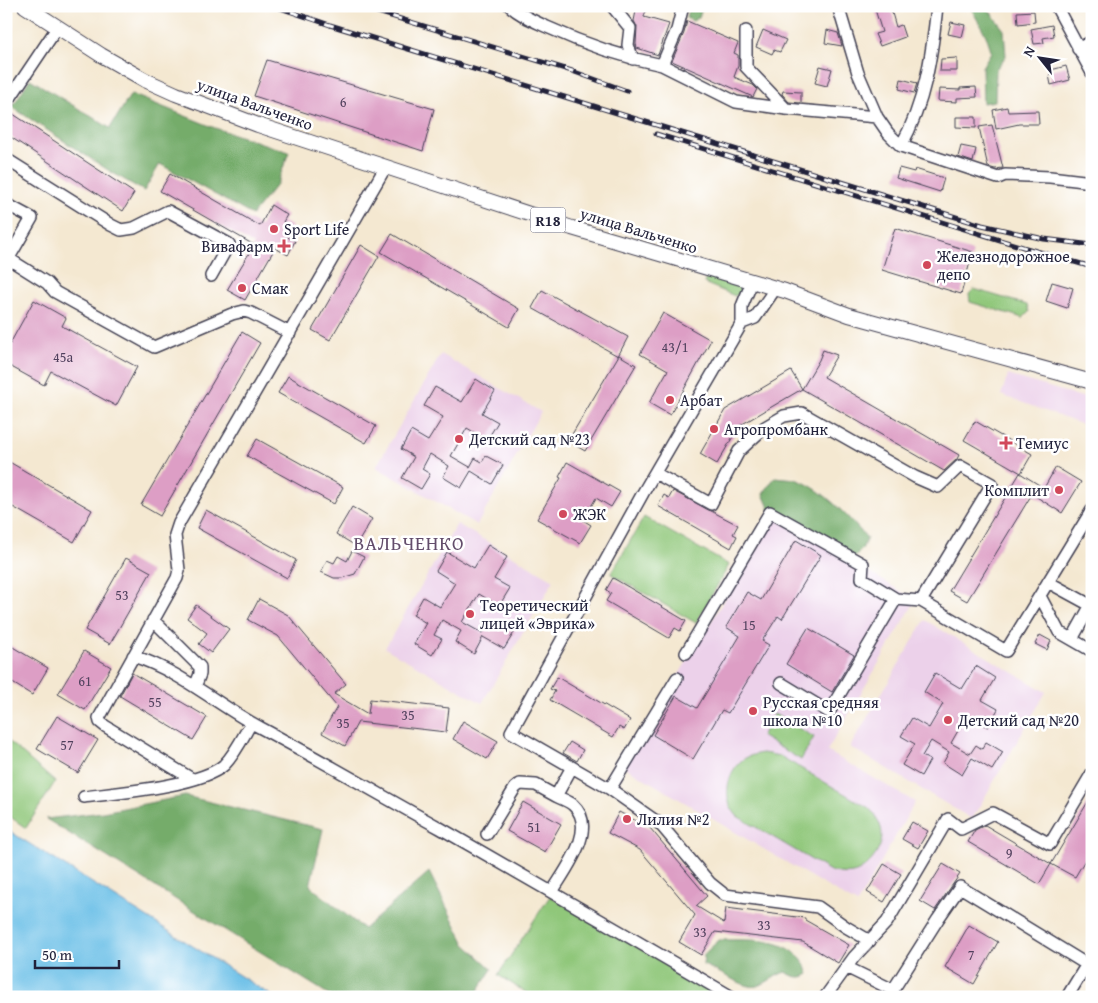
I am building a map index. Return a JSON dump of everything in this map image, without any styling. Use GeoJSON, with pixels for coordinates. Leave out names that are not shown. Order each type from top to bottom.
{"type":"FeatureCollection","features":[{"type":"Feature","properties":{"kind":"main road","name":"улица Вальченко"},"geometry":{"type":"LineString","coordinates":[[25,6],[123,68],[176,94],[258,125],[572,228],[785,291],[849,314],[1092,382]]}},
{"type":"Feature","properties":{"kind":"street"},"geometry":{"type":"LineString","coordinates":[[510,6],[519,14],[575,39],[634,59],[662,65],[736,102],[786,109],[877,117]]}},
{"type":"Feature","properties":{"kind":"street"},"geometry":{"type":"LineString","coordinates":[[612,6],[630,28],[628,45],[634,59]]}},
{"type":"Feature","properties":{"kind":"street"},"geometry":{"type":"LineString","coordinates":[[662,65],[677,30],[683,6]]}},
{"type":"Feature","properties":{"kind":"street"},"geometry":{"type":"LineString","coordinates":[[838,6],[858,73],[877,117],[888,133],[901,146],[998,178],[1005,175],[1050,177],[1092,182]]}},
{"type":"Feature","properties":{"kind":"street"},"geometry":{"type":"LineString","coordinates":[[901,146],[911,128],[922,100],[933,42],[937,6]]}},
{"type":"Feature","properties":{"kind":"street"},"geometry":{"type":"LineString","coordinates":[[1056,6],[1092,73]]}},
{"type":"Feature","properties":{"kind":"street"},"geometry":{"type":"LineString","coordinates":[[6,104],[57,28]]}},
{"type":"Feature","properties":{"kind":"street"},"geometry":{"type":"LineString","coordinates":[[746,31],[746,67],[786,109]]}},
{"type":"Feature","properties":{"kind":"street"},"geometry":{"type":"LineString","coordinates":[[1078,49],[1092,41]]}},
{"type":"Feature","properties":{"kind":"street"},"geometry":{"type":"LineString","coordinates":[[6,159],[121,230],[134,228],[168,211],[228,244],[211,276]]}},
{"type":"Feature","properties":{"kind":"street"},"geometry":{"type":"LineString","coordinates":[[192,779],[100,722],[101,713],[177,578],[179,570],[175,535],[179,523],[385,168]]}},
{"type":"Feature","properties":{"kind":"street"},"geometry":{"type":"LineString","coordinates":[[6,204],[32,218],[7,261],[47,283],[55,292],[154,347],[232,314],[244,311],[259,316],[290,333]]}},
{"type":"Feature","properties":{"kind":"street"},"geometry":{"type":"LineString","coordinates":[[752,282],[742,306],[742,323],[655,473],[511,732],[610,789],[660,824],[710,883],[725,895],[818,907],[870,941]]}},
{"type":"Feature","properties":{"kind":"street"},"geometry":{"type":"LineString","coordinates":[[742,323],[755,318],[775,289]]}},
{"type":"Feature","properties":{"kind":"street"},"geometry":{"type":"LineString","coordinates":[[655,473],[711,504],[738,451],[765,427],[784,416],[802,413],[914,477],[938,488],[960,466],[992,484],[921,601]]}},
{"type":"Feature","properties":{"kind":"street"},"geometry":{"type":"LineString","coordinates":[[686,653],[770,512],[863,564],[862,578],[896,599],[921,601],[1006,651],[1092,510]]}},
{"type":"Feature","properties":{"kind":"street"},"geometry":{"type":"LineString","coordinates":[[1048,582],[1091,605],[1072,639]]}},
{"type":"Feature","properties":{"kind":"street"},"geometry":{"type":"LineString","coordinates":[[1040,596],[1059,632],[1092,651]]}},
{"type":"Feature","properties":{"kind":"street"},"geometry":{"type":"LineString","coordinates":[[781,683],[829,712],[896,599]]}},
{"type":"Feature","properties":{"kind":"street"},"geometry":{"type":"LineString","coordinates":[[153,620],[200,667],[200,674],[194,687]]}},
{"type":"Feature","properties":{"kind":"street"},"geometry":{"type":"LineString","coordinates":[[133,656],[146,660],[194,687],[251,723],[304,751],[552,892],[732,997]]}},
{"type":"Feature","properties":{"kind":"street"},"geometry":{"type":"LineString","coordinates":[[610,789],[677,678]]}},
{"type":"Feature","properties":{"kind":"street"},"geometry":{"type":"LineString","coordinates":[[84,797],[164,786],[214,772],[223,766],[238,746],[251,723]]}},
{"type":"Feature","properties":{"kind":"street"},"geometry":{"type":"LineString","coordinates":[[556,796],[572,767]]}},
{"type":"Feature","properties":{"kind":"street"},"geometry":{"type":"LineString","coordinates":[[825,997],[846,967],[886,922],[948,819],[961,829],[993,813],[1050,844],[1092,772]]}},
{"type":"Feature","properties":{"kind":"street"},"geometry":{"type":"LineString","coordinates":[[487,834],[515,788],[520,784],[536,785],[574,806],[583,820],[583,836],[552,892]]}},
{"type":"Feature","properties":{"kind":"street"},"geometry":{"type":"LineString","coordinates":[[846,967],[893,990],[960,887],[1089,960],[1067,997]]}},
{"type":"Feature","properties":{"kind":"shaded area","name":"Детский сад №23"},"geometry":{"type":"Polygon","coordinates":[[[441,354],[541,412],[477,525],[376,467],[441,354]]]}},
{"type":"Feature","properties":{"kind":"shaded area"},"geometry":{"type":"Polygon","coordinates":[[[1008,375],[1092,400],[1092,428],[1001,395],[1008,375]]]}},
{"type":"Feature","properties":{"kind":"shaded area","name":"Русская средняя школа №10"},"geometry":{"type":"Polygon","coordinates":[[[775,517],[916,600],[827,751],[915,802],[857,904],[623,766],[775,517]]]}},
{"type":"Feature","properties":{"kind":"shaded area","name":"Теоретический лицей «Эврика»"},"geometry":{"type":"Polygon","coordinates":[[[457,524],[554,580],[482,703],[385,648],[457,524]]]}},
{"type":"Feature","properties":{"kind":"shaded area","name":"Детский сад №20"},"geometry":{"type":"Polygon","coordinates":[[[925,620],[1046,692],[972,819],[850,747],[925,620]]]}},
{"type":"Feature","properties":{"kind":"green space"},"geometry":{"type":"Polygon","coordinates":[[[689,6],[703,6],[699,17],[693,21],[686,18],[689,6]]]}},
{"type":"Feature","properties":{"kind":"green space"},"geometry":{"type":"Polygon","coordinates":[[[970,6],[986,6],[1004,30],[1006,56],[996,69],[995,101],[983,103],[982,67],[991,52],[985,34],[970,6]]]}},
{"type":"Feature","properties":{"kind":"green space"},"geometry":{"type":"Polygon","coordinates":[[[30,79],[110,128],[131,94],[215,128],[289,152],[277,184],[252,215],[160,164],[144,191],[111,172],[12,107],[30,79]]]}},
{"type":"Feature","properties":{"kind":"green space"},"geometry":{"type":"Polygon","coordinates":[[[707,276],[739,286],[742,290],[741,293],[735,296],[704,283],[707,276]]]}},
{"type":"Feature","properties":{"kind":"green space"},"geometry":{"type":"Polygon","coordinates":[[[974,289],[1027,305],[1029,312],[1023,318],[970,302],[969,294],[974,289]]]}},
{"type":"Feature","properties":{"kind":"green space"},"geometry":{"type":"Polygon","coordinates":[[[775,477],[795,479],[825,496],[867,538],[862,549],[854,557],[770,510],[763,494],[775,477]]]}},
{"type":"Feature","properties":{"kind":"green space"},"geometry":{"type":"Polygon","coordinates":[[[644,517],[729,565],[696,623],[611,574],[644,517]]]}},
{"type":"Feature","properties":{"kind":"green space"},"geometry":{"type":"Polygon","coordinates":[[[774,714],[814,737],[801,760],[761,736],[774,714]]]}},
{"type":"Feature","properties":{"kind":"green space"},"geometry":{"type":"Polygon","coordinates":[[[6,739],[55,782],[26,828],[6,814],[6,739]]]}},
{"type":"Feature","properties":{"kind":"green space"},"geometry":{"type":"Polygon","coordinates":[[[763,753],[780,756],[869,808],[879,822],[882,835],[876,854],[867,865],[853,873],[832,872],[737,816],[730,806],[728,797],[731,774],[743,759],[763,753]]]}},
{"type":"Feature","properties":{"kind":"green space"},"geometry":{"type":"Polygon","coordinates":[[[185,796],[323,829],[310,886],[364,929],[429,872],[465,944],[492,969],[474,997],[333,997],[46,819],[103,812],[185,796]]]}},
{"type":"Feature","properties":{"kind":"green space"},"geometry":{"type":"Polygon","coordinates":[[[550,896],[724,997],[533,997],[498,975],[550,896]]]}},
{"type":"Feature","properties":{"kind":"green space"},"geometry":{"type":"Polygon","coordinates":[[[719,940],[759,940],[784,946],[803,961],[809,974],[800,977],[785,972],[757,986],[746,985],[703,965],[704,954],[719,940]]]}},
{"type":"Feature","properties":{"kind":"water"},"geometry":{"type":"Polygon","coordinates":[[[6,829],[274,997],[6,997],[6,829]]]}},
{"type":"Feature","properties":{"kind":"building"},"geometry":{"type":"Polygon","coordinates":[[[637,6],[647,6],[644,17],[669,24],[658,55],[637,48],[637,27],[634,21],[637,6]]]}},
{"type":"Feature","properties":{"kind":"building"},"geometry":{"type":"Polygon","coordinates":[[[874,6],[890,6],[896,27],[901,25],[905,37],[880,46],[875,34],[882,32],[874,6]]]}},
{"type":"Feature","properties":{"kind":"building"},"geometry":{"type":"Polygon","coordinates":[[[1034,11],[1035,22],[1018,24],[1017,12],[1034,11]]]}},
{"type":"Feature","properties":{"kind":"building"},"geometry":{"type":"Polygon","coordinates":[[[687,21],[738,43],[734,53],[738,55],[738,66],[734,77],[753,85],[757,89],[753,97],[672,61],[687,21]]]}},
{"type":"Feature","properties":{"kind":"building"},"geometry":{"type":"Polygon","coordinates":[[[951,22],[965,25],[962,37],[948,34],[951,22]]]}},
{"type":"Feature","properties":{"kind":"building"},"geometry":{"type":"Polygon","coordinates":[[[1052,25],[1054,36],[1043,38],[1044,43],[1034,44],[1031,29],[1052,25]]]}},
{"type":"Feature","properties":{"kind":"building"},"geometry":{"type":"Polygon","coordinates":[[[763,30],[786,40],[780,52],[774,50],[772,54],[756,47],[763,30]]]}},
{"type":"Feature","properties":{"kind":"building"},"geometry":{"type":"Polygon","coordinates":[[[827,30],[838,33],[842,46],[825,43],[827,30]]]}},
{"type":"Feature","properties":{"kind":"building"},"geometry":{"type":"Polygon","coordinates":[[[957,58],[957,71],[940,71],[941,59],[957,58]]]}},
{"type":"Feature","properties":{"kind":"building"},"geometry":{"type":"Polygon","coordinates":[[[267,60],[434,109],[423,151],[254,96],[267,60]]]}},
{"type":"Feature","properties":{"kind":"building"},"geometry":{"type":"Polygon","coordinates":[[[820,66],[832,69],[827,86],[815,83],[820,66]]]}},
{"type":"Feature","properties":{"kind":"building"},"geometry":{"type":"Polygon","coordinates":[[[1066,66],[1070,80],[1051,85],[1049,75],[1052,74],[1051,70],[1066,66]]]}},
{"type":"Feature","properties":{"kind":"building"},"geometry":{"type":"Polygon","coordinates":[[[901,79],[917,83],[914,93],[899,89],[901,79]]]}},
{"type":"Feature","properties":{"kind":"building"},"geometry":{"type":"Polygon","coordinates":[[[976,87],[977,97],[957,98],[957,102],[938,101],[939,89],[960,90],[960,88],[976,87]]]}},
{"type":"Feature","properties":{"kind":"building"},"geometry":{"type":"Polygon","coordinates":[[[783,91],[801,92],[801,103],[789,102],[782,94],[783,91]]]}},
{"type":"Feature","properties":{"kind":"building"},"geometry":{"type":"Polygon","coordinates":[[[1007,107],[1008,112],[1038,111],[1039,124],[1019,124],[996,129],[993,110],[1007,107]]]}},
{"type":"Feature","properties":{"kind":"building"},"geometry":{"type":"Polygon","coordinates":[[[10,112],[134,193],[123,211],[6,134],[6,117],[10,112]]]}},
{"type":"Feature","properties":{"kind":"building"},"geometry":{"type":"Polygon","coordinates":[[[956,117],[976,117],[976,128],[956,127],[956,117]]]}},
{"type":"Feature","properties":{"kind":"building"},"geometry":{"type":"Polygon","coordinates":[[[992,125],[1003,168],[995,169],[988,167],[979,127],[992,125]]]}},
{"type":"Feature","properties":{"kind":"building"},"geometry":{"type":"Polygon","coordinates":[[[961,146],[976,149],[973,162],[958,157],[961,146]]]}},
{"type":"Feature","properties":{"kind":"building"},"geometry":{"type":"Polygon","coordinates":[[[899,168],[914,172],[915,169],[944,178],[940,192],[896,178],[899,168]]]}},
{"type":"Feature","properties":{"kind":"building"},"geometry":{"type":"Polygon","coordinates":[[[170,174],[260,226],[271,205],[287,215],[283,222],[292,226],[286,236],[295,241],[288,255],[275,248],[245,300],[227,290],[254,245],[160,191],[170,174]]]}},
{"type":"Feature","properties":{"kind":"building","name":"Железнодорожное депо"},"geometry":{"type":"Polygon","coordinates":[[[895,228],[973,252],[961,294],[882,270],[895,228]]]}},
{"type":"Feature","properties":{"kind":"building"},"geometry":{"type":"Polygon","coordinates":[[[392,234],[519,309],[509,327],[381,252],[392,234]]]}},
{"type":"Feature","properties":{"kind":"building"},"geometry":{"type":"Polygon","coordinates":[[[361,245],[379,256],[330,340],[312,330],[361,245]]]}},
{"type":"Feature","properties":{"kind":"building"},"geometry":{"type":"Polygon","coordinates":[[[1052,282],[1073,288],[1067,308],[1046,301],[1052,282]]]}},
{"type":"Feature","properties":{"kind":"building"},"geometry":{"type":"Polygon","coordinates":[[[542,290],[628,337],[618,356],[532,308],[542,290]]]}},
{"type":"Feature","properties":{"kind":"building"},"geometry":{"type":"Polygon","coordinates":[[[34,300],[66,318],[62,326],[137,367],[116,406],[51,371],[44,385],[6,364],[6,351],[34,300]]]}},
{"type":"Feature","properties":{"kind":"building"},"geometry":{"type":"Polygon","coordinates":[[[663,313],[711,340],[670,415],[649,403],[668,370],[640,354],[663,313]]]}},
{"type":"Feature","properties":{"kind":"building"},"geometry":{"type":"Polygon","coordinates":[[[242,332],[260,343],[160,516],[141,505],[242,332]]]}},
{"type":"Feature","properties":{"kind":"building"},"geometry":{"type":"Polygon","coordinates":[[[823,350],[837,355],[824,377],[959,455],[957,459],[944,471],[802,389],[823,350]]]}},
{"type":"Feature","properties":{"kind":"building"},"geometry":{"type":"Polygon","coordinates":[[[619,355],[636,365],[585,451],[568,441],[619,355]]]}},
{"type":"Feature","properties":{"kind":"building"},"geometry":{"type":"Polygon","coordinates":[[[791,371],[802,389],[739,426],[717,464],[700,454],[725,410],[791,371]]]}},
{"type":"Feature","properties":{"kind":"building"},"geometry":{"type":"Polygon","coordinates":[[[288,376],[376,426],[366,443],[278,393],[288,376]]]}},
{"type":"Feature","properties":{"kind":"building"},"geometry":{"type":"Polygon","coordinates":[[[476,379],[495,391],[482,413],[498,422],[487,440],[467,428],[451,456],[470,467],[475,458],[482,462],[486,456],[503,465],[492,484],[471,471],[461,488],[443,477],[449,466],[430,454],[422,469],[430,474],[421,489],[402,478],[414,457],[401,449],[411,431],[428,441],[443,417],[424,406],[435,387],[462,402],[476,379]]]}},
{"type":"Feature","properties":{"kind":"building"},"geometry":{"type":"Polygon","coordinates":[[[975,421],[1032,454],[1021,473],[964,440],[975,421]]]}},
{"type":"Feature","properties":{"kind":"building"},"geometry":{"type":"Polygon","coordinates":[[[257,439],[343,487],[334,504],[247,456],[257,439]]]}},
{"type":"Feature","properties":{"kind":"building"},"geometry":{"type":"Polygon","coordinates":[[[6,460],[92,510],[74,542],[6,503],[6,460]]]}},
{"type":"Feature","properties":{"kind":"building"},"geometry":{"type":"Polygon","coordinates":[[[567,462],[620,492],[611,507],[596,498],[583,520],[591,525],[580,543],[537,519],[561,478],[559,477],[567,462]]]}},
{"type":"Feature","properties":{"kind":"building"},"geometry":{"type":"Polygon","coordinates":[[[1056,467],[1081,482],[1062,513],[1032,494],[967,601],[949,591],[1020,473],[1044,488],[1056,467]]]}},
{"type":"Feature","properties":{"kind":"building"},"geometry":{"type":"Polygon","coordinates":[[[673,491],[738,525],[733,534],[737,536],[731,548],[658,506],[664,495],[669,498],[673,491]]]}},
{"type":"Feature","properties":{"kind":"building"},"geometry":{"type":"Polygon","coordinates":[[[352,507],[372,519],[356,546],[336,534],[352,507]]]}},
{"type":"Feature","properties":{"kind":"building"},"geometry":{"type":"Polygon","coordinates":[[[206,510],[296,560],[287,578],[197,528],[206,510]]]}},
{"type":"Feature","properties":{"kind":"building"},"geometry":{"type":"Polygon","coordinates":[[[796,540],[821,555],[782,619],[778,616],[762,641],[769,645],[728,713],[722,710],[693,759],[653,735],[676,696],[697,708],[740,636],[726,627],[747,592],[761,600],[796,540]]]}},
{"type":"Feature","properties":{"kind":"building"},"geometry":{"type":"Polygon","coordinates":[[[488,545],[507,557],[494,579],[510,588],[499,606],[479,594],[462,622],[482,633],[487,624],[494,628],[498,621],[515,631],[504,649],[483,637],[474,654],[455,642],[461,631],[442,620],[434,635],[442,639],[432,655],[414,644],[426,623],[413,615],[423,597],[440,607],[455,583],[436,571],[447,552],[474,568],[488,545]]]}},
{"type":"Feature","properties":{"kind":"building"},"geometry":{"type":"Polygon","coordinates":[[[352,551],[364,557],[355,574],[334,578],[321,572],[327,560],[334,563],[338,556],[347,561],[352,551]]]}},
{"type":"Feature","properties":{"kind":"building"},"geometry":{"type":"Polygon","coordinates":[[[126,558],[151,572],[110,644],[85,630],[126,558]]]}},
{"type":"Feature","properties":{"kind":"building"},"geometry":{"type":"Polygon","coordinates":[[[613,578],[686,621],[680,631],[675,628],[669,638],[606,601],[611,593],[606,590],[613,578]]]}},
{"type":"Feature","properties":{"kind":"building"},"geometry":{"type":"Polygon","coordinates":[[[259,599],[288,615],[346,684],[334,694],[368,714],[370,699],[449,708],[446,732],[358,722],[345,746],[322,733],[337,707],[278,636],[248,620],[259,599]]]}},
{"type":"Feature","properties":{"kind":"building"},"geometry":{"type":"Polygon","coordinates":[[[196,605],[229,629],[211,653],[199,644],[207,633],[187,618],[196,605]]]}},
{"type":"Feature","properties":{"kind":"building"},"geometry":{"type":"Polygon","coordinates":[[[808,628],[854,655],[832,692],[786,664],[808,628]]]}},
{"type":"Feature","properties":{"kind":"building"},"geometry":{"type":"Polygon","coordinates":[[[1040,635],[1051,641],[1047,650],[1035,644],[1040,635]]]}},
{"type":"Feature","properties":{"kind":"building"},"geometry":{"type":"Polygon","coordinates":[[[6,643],[48,668],[32,695],[6,679],[6,643]]]}},
{"type":"Feature","properties":{"kind":"building"},"geometry":{"type":"Polygon","coordinates":[[[84,651],[111,667],[85,710],[58,694],[84,651]]]}},
{"type":"Feature","properties":{"kind":"building"},"geometry":{"type":"Polygon","coordinates":[[[976,666],[995,678],[982,700],[998,709],[988,727],[967,715],[951,743],[970,754],[976,745],[982,749],[986,742],[1003,752],[992,770],[972,758],[962,775],[943,763],[949,752],[931,741],[922,756],[930,760],[921,776],[902,765],[915,744],[901,736],[912,718],[929,728],[943,704],[924,692],[935,673],[962,689],[976,666]]]}},
{"type":"Feature","properties":{"kind":"building"},"geometry":{"type":"Polygon","coordinates":[[[132,673],[207,717],[193,740],[120,696],[132,673]]]}},
{"type":"Feature","properties":{"kind":"building"},"geometry":{"type":"Polygon","coordinates":[[[557,677],[630,720],[624,730],[619,727],[613,737],[550,700],[555,691],[550,689],[557,677]]]}},
{"type":"Feature","properties":{"kind":"building"},"geometry":{"type":"Polygon","coordinates":[[[57,716],[98,740],[78,773],[37,749],[57,716]]]}},
{"type":"Feature","properties":{"kind":"building"},"geometry":{"type":"Polygon","coordinates":[[[463,721],[498,741],[487,759],[453,739],[463,721]]]}},
{"type":"Feature","properties":{"kind":"building"},"geometry":{"type":"Polygon","coordinates":[[[570,742],[583,750],[577,761],[563,753],[570,742]]]}},
{"type":"Feature","properties":{"kind":"building"},"geometry":{"type":"Polygon","coordinates":[[[1092,795],[1092,848],[1075,877],[1051,864],[1092,795]]]}},
{"type":"Feature","properties":{"kind":"building"},"geometry":{"type":"Polygon","coordinates":[[[523,802],[561,824],[545,852],[507,831],[523,802]]]}},
{"type":"Feature","properties":{"kind":"building"},"geometry":{"type":"Polygon","coordinates":[[[619,812],[650,828],[707,896],[696,906],[724,923],[726,908],[805,918],[805,920],[849,945],[838,963],[803,942],[715,932],[701,955],[679,942],[695,915],[640,850],[608,833],[619,812]]]}},
{"type":"Feature","properties":{"kind":"building"},"geometry":{"type":"Polygon","coordinates":[[[912,822],[928,831],[918,848],[902,839],[912,822]]]}},
{"type":"Feature","properties":{"kind":"building"},"geometry":{"type":"Polygon","coordinates":[[[985,825],[1051,864],[1039,884],[968,842],[975,830],[985,825]]]}},
{"type":"Feature","properties":{"kind":"building"},"geometry":{"type":"Polygon","coordinates":[[[884,864],[901,874],[884,902],[867,892],[884,864]]]}},
{"type":"Feature","properties":{"kind":"building"},"geometry":{"type":"Polygon","coordinates":[[[943,864],[960,874],[935,910],[920,901],[943,864]]]}},
{"type":"Feature","properties":{"kind":"building"},"geometry":{"type":"Polygon","coordinates":[[[969,925],[998,942],[974,984],[945,967],[969,925]]]}},
{"type":"Feature","properties":{"kind":"railway"},"geometry":{"type":"LineString","coordinates":[[274,6],[330,25],[982,225],[1044,239],[1092,245]]}},
{"type":"Feature","properties":{"kind":"railway"},"geometry":{"type":"LineString","coordinates":[[358,6],[572,71],[627,91]]}},
{"type":"Feature","properties":{"kind":"railway"},"geometry":{"type":"LineString","coordinates":[[656,134],[1036,251]]}},
{"type":"Feature","properties":{"kind":"railway"},"geometry":{"type":"LineString","coordinates":[[1029,249],[1092,267]]}},
{"type":"Feature","properties":{"kind":"place","name":"Sport Life"},"geometry":{"type":"Point","coordinates":[274,229]}},
{"type":"Feature","properties":{"kind":"place","name":"Вивафарм"},"geometry":{"type":"Point","coordinates":[284,246]}},
{"type":"Feature","properties":{"kind":"place","name":"Железнодорожное депо"},"geometry":{"type":"Point","coordinates":[927,265]}},
{"type":"Feature","properties":{"kind":"place","name":"Смак"},"geometry":{"type":"Point","coordinates":[242,288]}},
{"type":"Feature","properties":{"kind":"place","name":"Арбат"},"geometry":{"type":"Point","coordinates":[670,400]}},
{"type":"Feature","properties":{"kind":"place","name":"Агропромбанк"},"geometry":{"type":"Point","coordinates":[714,429]}},
{"type":"Feature","properties":{"kind":"place","name":"Детский сад №23"},"geometry":{"type":"Point","coordinates":[459,439]}},
{"type":"Feature","properties":{"kind":"place","name":"Темиус"},"geometry":{"type":"Point","coordinates":[1006,443]}},
{"type":"Feature","properties":{"kind":"place","name":"Комплит"},"geometry":{"type":"Point","coordinates":[1059,490]}},
{"type":"Feature","properties":{"kind":"place","name":"ЖЭК"},"geometry":{"type":"Point","coordinates":[563,514]}},
{"type":"Feature","properties":{"kind":"place","name":"Теоретический лицей «Эврика»"},"geometry":{"type":"Point","coordinates":[470,614]}},
{"type":"Feature","properties":{"kind":"place","name":"Русская средняя школа №10"},"geometry":{"type":"Point","coordinates":[753,711]}},
{"type":"Feature","properties":{"kind":"place","name":"Детский сад №20"},"geometry":{"type":"Point","coordinates":[948,720]}},
{"type":"Feature","properties":{"kind":"place","name":"Лилия №2"},"geometry":{"type":"Point","coordinates":[627,819]}},
{"type":"Feature","properties":{"kind":"district","name":"ВАЛЬЧЕНКО"},"geometry":{"type":"Point","coordinates":[409,543]}}]}
